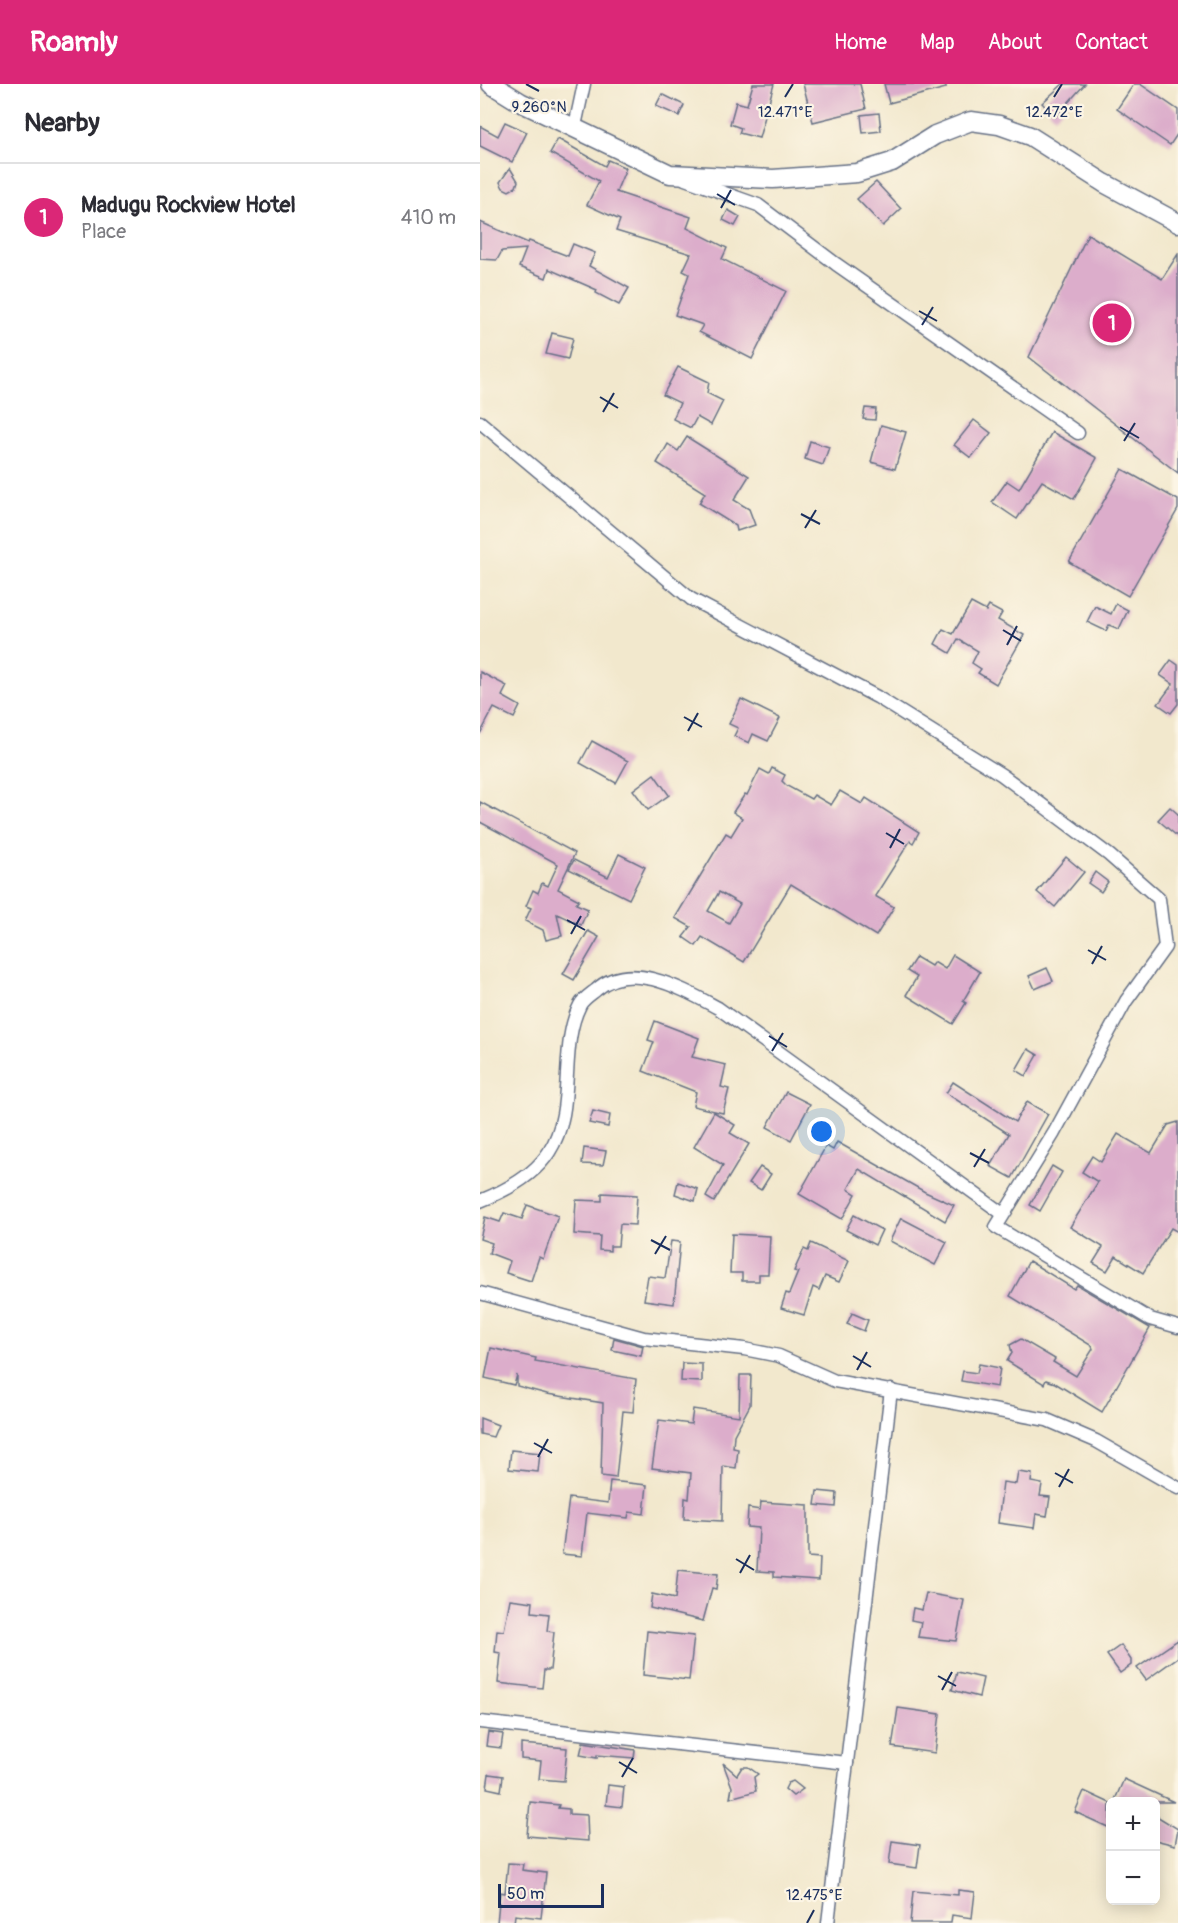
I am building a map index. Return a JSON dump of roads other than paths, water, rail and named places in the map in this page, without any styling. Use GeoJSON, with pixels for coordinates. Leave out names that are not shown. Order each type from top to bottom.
{"type":"FeatureCollection","features":[{"type":"Feature","properties":{"kind":"street"},"geometry":{"type":"LineString","coordinates":[[490,84],[520,102],[576,126],[670,174],[758,204],[836,264],[1078,434]]}},
{"type":"Feature","properties":{"kind":"street"},"geometry":{"type":"LineString","coordinates":[[576,126],[584,84]]}},
{"type":"Feature","properties":{"kind":"street"},"geometry":{"type":"LineString","coordinates":[[670,174],[792,179],[857,173],[892,162],[935,135],[971,122],[999,124],[1030,136],[1104,183],[1178,223]]}},
{"type":"Feature","properties":{"kind":"street"},"geometry":{"type":"LineString","coordinates":[[480,422],[691,599],[877,697],[1002,775],[1109,855],[1159,899],[1165,947],[1126,1001],[1054,1133],[996,1227],[1150,1319],[1178,1327]]}},
{"type":"Feature","properties":{"kind":"street"},"geometry":{"type":"LineString","coordinates":[[480,1202],[512,1189],[549,1153],[561,1122],[572,1036],[580,1004],[608,979],[640,977],[676,986],[718,1008],[1004,1214]]}},
{"type":"Feature","properties":{"kind":"street"},"geometry":{"type":"LineString","coordinates":[[480,1293],[644,1338],[744,1349],[779,1356],[835,1381],[1047,1420],[1096,1441],[1178,1488]]}},
{"type":"Feature","properties":{"kind":"street"},"geometry":{"type":"LineString","coordinates":[[828,1923],[891,1390]]}},
{"type":"Feature","properties":{"kind":"street"},"geometry":{"type":"LineString","coordinates":[[480,1722],[847,1763]]}},
{"type":"Feature","properties":{"kind":"place","name":"Madugu Rockview Hotel"},"geometry":{"type":"Point","coordinates":[1112,323]}}]}
